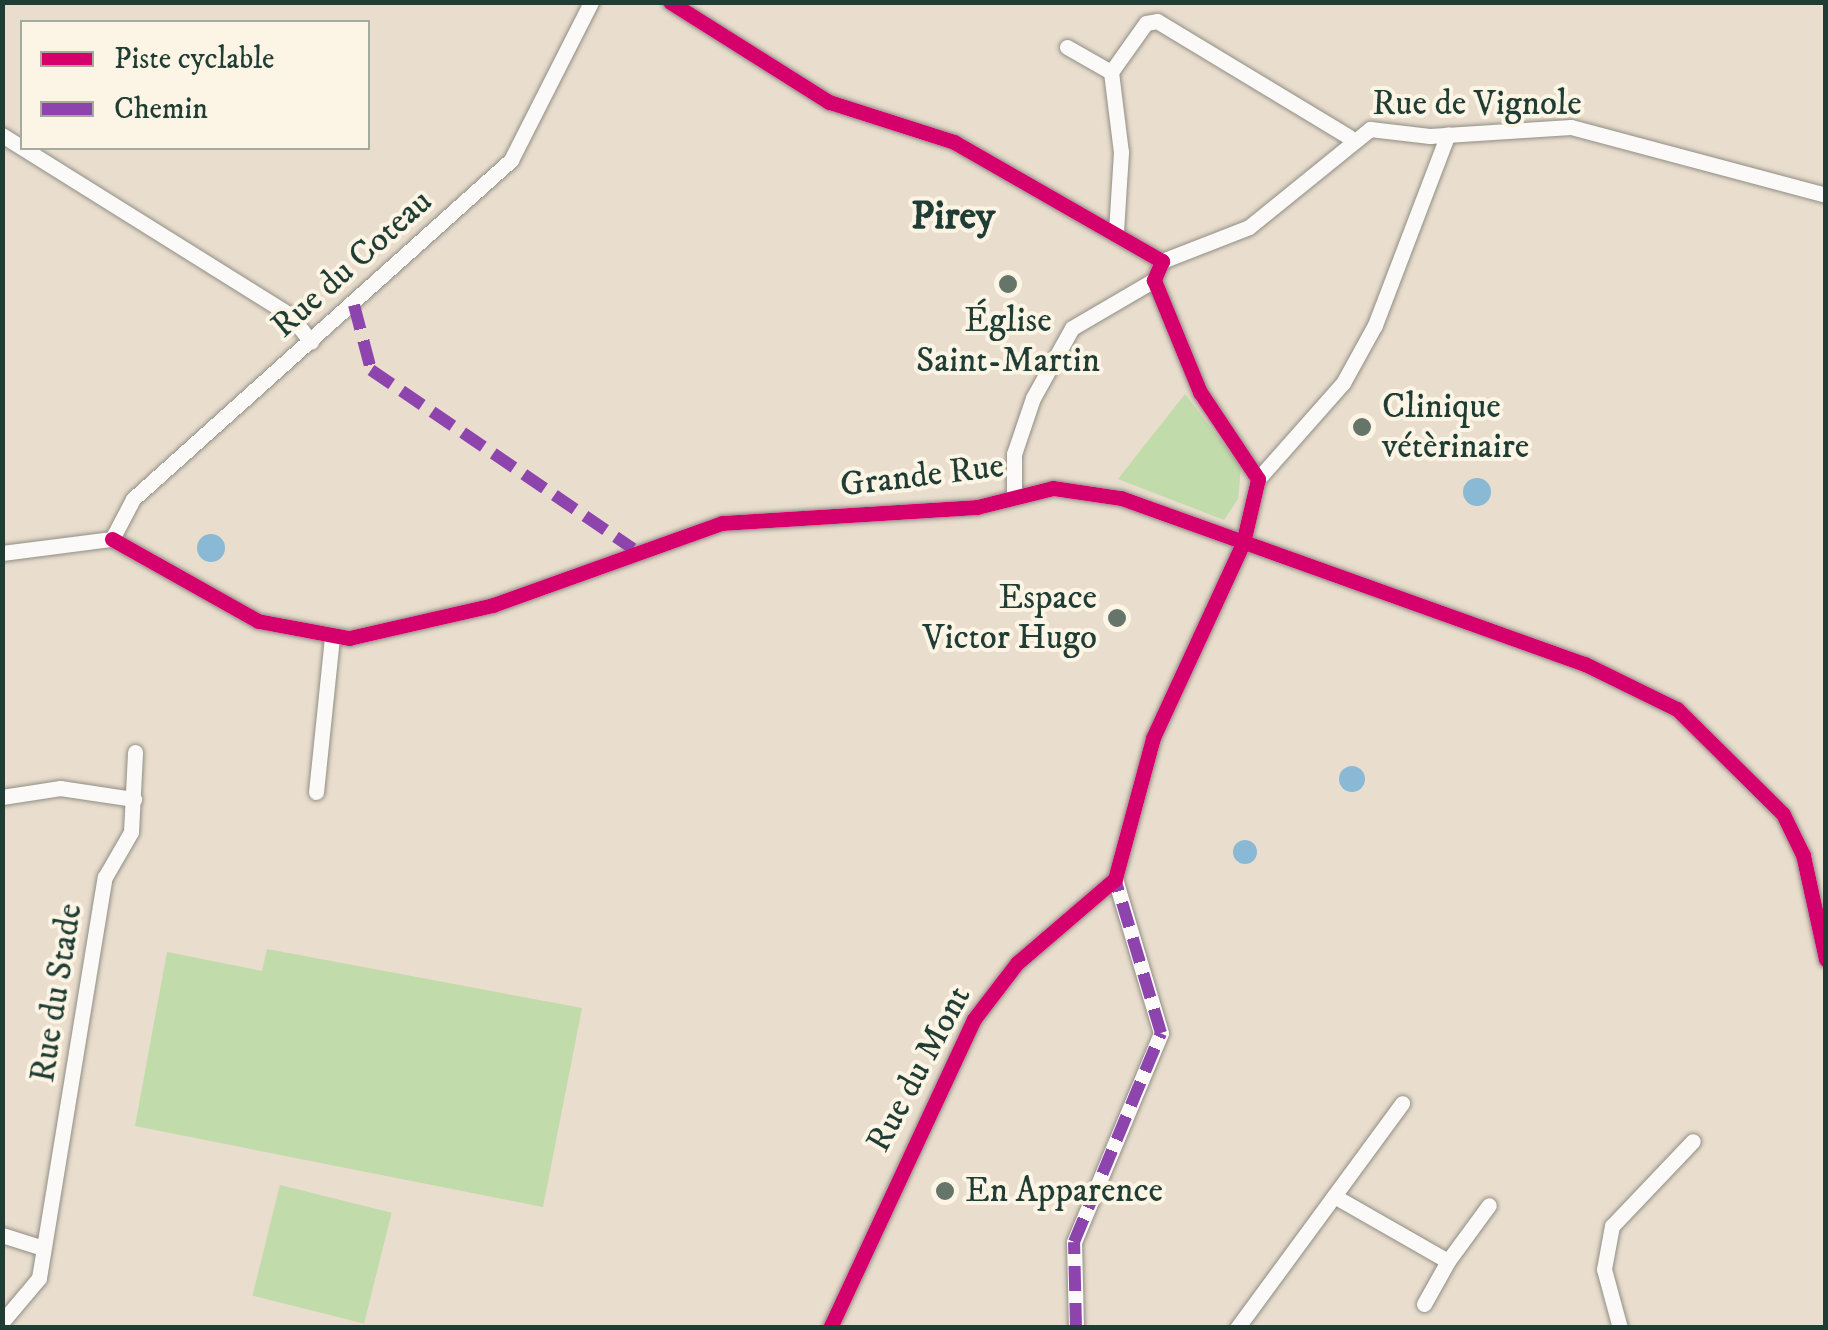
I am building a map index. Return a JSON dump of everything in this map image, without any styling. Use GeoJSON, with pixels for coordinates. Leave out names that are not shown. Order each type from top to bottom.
{"type":"FeatureCollection","features":[{"type":"Feature","properties":{"kind":"street"},"geometry":{"type":"LineString","coordinates":[[670,2],[829,102],[971,152],[1162,261],[1154,280],[1072,328],[1032,398],[1014,454],[1014,496]]}},
{"type":"Feature","properties":{"kind":"street","name":"Rue du Coteau"},"geometry":{"type":"LineString","coordinates":[[112,540],[133,499],[511,160],[589,6]]}},
{"type":"Feature","properties":{"kind":"street"},"geometry":{"type":"LineString","coordinates":[[1116,232],[1122,152],[1112,72],[1146,22],[1157,22],[1349,137]]}},
{"type":"Feature","properties":{"kind":"street"},"geometry":{"type":"LineString","coordinates":[[1067,47],[1112,72]]}},
{"type":"Feature","properties":{"kind":"street","name":"Rue de Vignole"},"geometry":{"type":"LineString","coordinates":[[1162,261],[1249,227],[1349,137],[1370,128],[1448,134],[1571,126],[1826,196]]}},
{"type":"Feature","properties":{"kind":"street"},"geometry":{"type":"LineString","coordinates":[[1076,1328],[1074,1242],[1160,1034],[1115,879],[1153,738],[1242,543],[1258,479],[1343,383],[1375,325],[1448,134]]}},
{"type":"Feature","properties":{"kind":"street"},"geometry":{"type":"LineString","coordinates":[[26,150],[290,315],[311,342]]}},
{"type":"Feature","properties":{"kind":"street"},"geometry":{"type":"LineString","coordinates":[[1154,280],[1200,392],[1258,479]]}},
{"type":"Feature","properties":{"kind":"street","name":"Grande Rue"},"geometry":{"type":"LineString","coordinates":[[112,540],[258,621],[332,637],[408,632],[706,527],[1091,491],[1585,664],[1677,709],[1784,814],[1803,854],[1826,960]]}},
{"type":"Feature","properties":{"kind":"street"},"geometry":{"type":"LineString","coordinates":[[2,553],[112,540]]}},
{"type":"Feature","properties":{"kind":"street"},"geometry":{"type":"LineString","coordinates":[[316,792],[332,637]]}},
{"type":"Feature","properties":{"kind":"street","name":"Rue du Stade"},"geometry":{"type":"LineString","coordinates":[[2,1322],[38,1278],[105,877],[128,842],[136,752]]}},
{"type":"Feature","properties":{"kind":"street"},"geometry":{"type":"LineString","coordinates":[[2,797],[60,788],[134,799]]}},
{"type":"Feature","properties":{"kind":"street","name":"Rue du Mont"},"geometry":{"type":"LineString","coordinates":[[830,1328],[974,1018],[1017,963],[1115,879]]}},
{"type":"Feature","properties":{"kind":"street"},"geometry":{"type":"LineString","coordinates":[[1237,1328],[1402,1103]]}},
{"type":"Feature","properties":{"kind":"street"},"geometry":{"type":"LineString","coordinates":[[1620,1328],[1604,1268],[1612,1226],[1693,1141]]}},
{"type":"Feature","properties":{"kind":"street"},"geometry":{"type":"LineString","coordinates":[[1334,1196],[1448,1261]]}},
{"type":"Feature","properties":{"kind":"street"},"geometry":{"type":"LineString","coordinates":[[1424,1304],[1448,1261],[1489,1205]]}},
{"type":"Feature","properties":{"kind":"street"},"geometry":{"type":"LineString","coordinates":[[2,1236],[43,1248]]}},
{"type":"Feature","properties":{"kind":"green space"},"geometry":{"type":"Polygon","coordinates":[[[1185,394],[1241,467],[1238,499],[1224,520],[1118,479],[1185,394]]]}},
{"type":"Feature","properties":{"kind":"green space"},"geometry":{"type":"Polygon","coordinates":[[[267,949],[582,1008],[543,1207],[135,1126],[167,952],[262,971],[267,949]]]}},
{"type":"Feature","properties":{"kind":"green space"},"geometry":{"type":"Polygon","coordinates":[[[280,1185],[392,1213],[364,1323],[252,1296],[280,1185]]]}},
{"type":"Feature","properties":{"kind":"water"},"geometry":{"type":"Polygon","coordinates":[[[1477,478],[1487,482],[1491,492],[1487,502],[1477,506],[1467,502],[1463,492],[1467,482],[1477,478]]]}},
{"type":"Feature","properties":{"kind":"water"},"geometry":{"type":"Polygon","coordinates":[[[211,534],[221,538],[225,548],[221,558],[211,562],[201,558],[197,548],[201,538],[211,534]]]}},
{"type":"Feature","properties":{"kind":"water"},"geometry":{"type":"Polygon","coordinates":[[[1352,766],[1361,770],[1365,779],[1361,788],[1352,792],[1343,788],[1339,779],[1343,770],[1352,766]]]}},
{"type":"Feature","properties":{"kind":"water"},"geometry":{"type":"Polygon","coordinates":[[[1245,840],[1257,852],[1245,864],[1233,852],[1245,840]]]}},
{"type":"Feature","properties":{"kind":"marked path"},"geometry":{"type":"LineString","coordinates":[[354,305],[371,370],[633,549]]}},
{"type":"Feature","properties":{"kind":"marked path"},"geometry":{"type":"LineString","coordinates":[[1076,1328],[1074,1242],[1161,1033],[1115,879]]}},
{"type":"Feature","properties":{"kind":"cycle path"},"geometry":{"type":"LineString","coordinates":[[670,2],[829,102],[954,142],[1162,261],[1154,280],[1200,392],[1258,479],[1243,543],[1153,738],[1115,879],[1017,963],[974,1019],[830,1328]]}},
{"type":"Feature","properties":{"kind":"cycle path"},"geometry":{"type":"LineString","coordinates":[[112,539],[258,621],[349,638],[493,605],[722,523],[977,507],[1053,488],[1121,498],[1585,664],[1677,709],[1783,814],[1803,855],[1826,960]]}},
{"type":"Feature","properties":{"kind":"place","name":"Église Saint-Martin"},"geometry":{"type":"Point","coordinates":[1008,284]}},
{"type":"Feature","properties":{"kind":"place","name":"Clinique vétèrinaire"},"geometry":{"type":"Point","coordinates":[1362,427]}},
{"type":"Feature","properties":{"kind":"place","name":"Espace Victor Hugo"},"geometry":{"type":"Point","coordinates":[1117,618]}},
{"type":"Feature","properties":{"kind":"place","name":"En Apparence"},"geometry":{"type":"Point","coordinates":[945,1191]}},
{"type":"Feature","properties":{"kind":"district","name":"Pirey"},"geometry":{"type":"Point","coordinates":[953,217]}}]}
